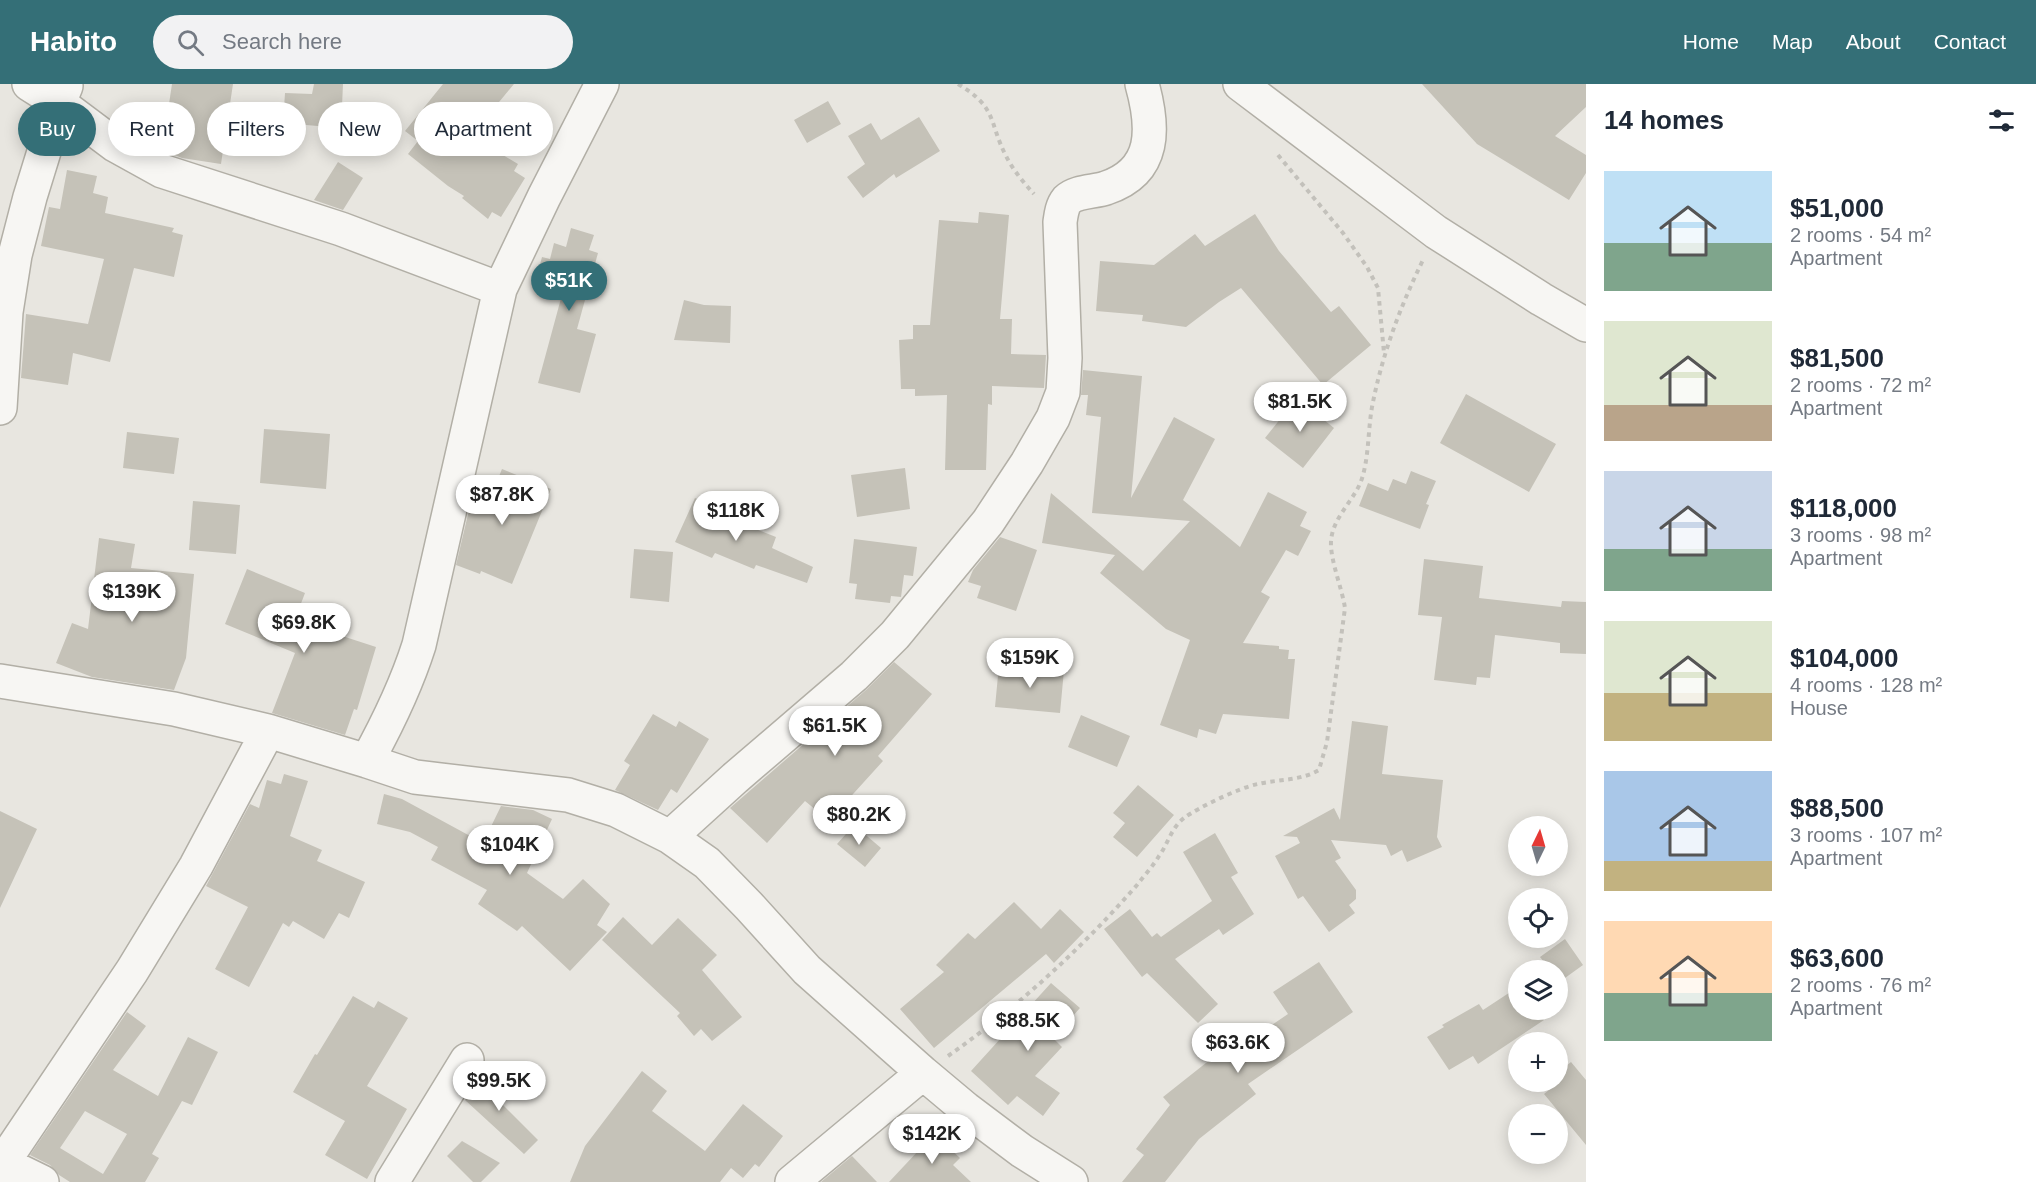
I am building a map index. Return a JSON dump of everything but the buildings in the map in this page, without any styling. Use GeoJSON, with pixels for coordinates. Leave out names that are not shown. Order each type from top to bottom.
{"type":"FeatureCollection","features":[{"type":"Feature","properties":{"kind":"street"},"geometry":{"type":"LineString","coordinates":[[29,84],[63,94],[116,145],[162,171],[341,229],[500,289]]}},
{"type":"Feature","properties":{"kind":"street"},"geometry":{"type":"LineString","coordinates":[[367,761],[409,678],[419,645],[500,289],[544,197],[603,84]]}},
{"type":"Feature","properties":{"kind":"street"},"geometry":{"type":"LineString","coordinates":[[670,837],[854,675],[895,634],[988,522],[1027,464],[1053,418],[1063,392],[1065,358],[1061,211],[1067,200],[1126,179],[1138,167],[1146,154],[1150,134],[1148,106],[1142,84]]}},
{"type":"Feature","properties":{"kind":"street"},"geometry":{"type":"LineString","coordinates":[[1240,84],[1436,232],[1586,325]]}},
{"type":"Feature","properties":{"kind":"street"},"geometry":{"type":"LineString","coordinates":[[0,408],[6,312],[15,255],[30,198],[63,94]]}},
{"type":"Feature","properties":{"kind":"street"},"geometry":{"type":"LineString","coordinates":[[0,681],[174,710],[267,731],[423,778],[568,795],[616,810],[670,837],[707,863],[807,970],[923,1073],[1022,1151],[1071,1182]]}},
{"type":"Feature","properties":{"kind":"street"},"geometry":{"type":"LineString","coordinates":[[42,1182],[2,1165],[138,961],[196,866],[267,731]]}},
{"type":"Feature","properties":{"kind":"street"},"geometry":{"type":"LineString","coordinates":[[392,1182],[467,1060]]}},
{"type":"Feature","properties":{"kind":"street"},"geometry":{"type":"LineString","coordinates":[[792,1182],[923,1073]]}},
{"type":"Feature","properties":{"kind":"path"},"geometry":{"type":"LineString","coordinates":[[958,84],[984,104],[993,118],[1006,156],[1060,222]]}},
{"type":"Feature","properties":{"kind":"path"},"geometry":{"type":"LineString","coordinates":[[1273,147],[1343,233],[1367,267],[1378,288],[1384,357]]}},
{"type":"Feature","properties":{"kind":"path"},"geometry":{"type":"LineString","coordinates":[[923,1073],[976,1036],[1072,955],[1142,878],[1160,855],[1174,828],[1182,820],[1197,809],[1257,784],[1298,779],[1319,770],[1327,742],[1345,608],[1331,541],[1335,525],[1359,489],[1364,474],[1372,408],[1384,357],[1403,302],[1436,232]]}}]}
